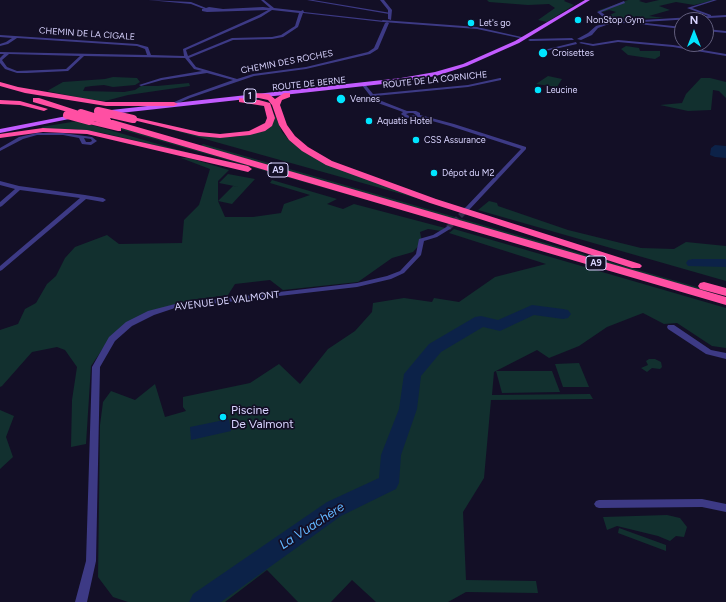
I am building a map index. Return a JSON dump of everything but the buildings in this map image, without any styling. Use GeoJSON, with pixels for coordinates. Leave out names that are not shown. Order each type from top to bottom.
{"type":"FeatureCollection","features":[{"type":"Feature","properties":{"kind":"highway","name":"A9"},"geometry":{"type":"LineString","coordinates":[[0,84],[129,119],[726,292]]}},
{"type":"Feature","properties":{"kind":"highway","name":"A9"},"geometry":{"type":"LineString","coordinates":[[0,89],[726,301]]}},
{"type":"Feature","properties":{"kind":"highway"},"geometry":{"type":"LineString","coordinates":[[18,89],[106,104],[174,104]]}},
{"type":"Feature","properties":{"kind":"highway"},"geometry":{"type":"LineString","coordinates":[[257,95],[273,101],[287,95]]}},
{"type":"Feature","properties":{"kind":"highway"},"geometry":{"type":"LineString","coordinates":[[129,119],[199,134],[220,136],[250,133],[269,124],[271,118],[267,105],[259,102],[242,100]]}},
{"type":"Feature","properties":{"kind":"highway"},"geometry":{"type":"LineString","coordinates":[[273,101],[283,125],[292,138],[305,149],[333,165],[440,203],[636,266]]}},
{"type":"Feature","properties":{"kind":"highway"},"geometry":{"type":"LineString","coordinates":[[0,102],[20,103],[67,115],[370,204],[556,251]]}},
{"type":"Feature","properties":{"kind":"highway"},"geometry":{"type":"LineString","coordinates":[[0,130],[15,127]]}},
{"type":"Feature","properties":{"kind":"highway"},"geometry":{"type":"LineString","coordinates":[[0,136],[44,130],[87,132],[274,176]]}},
{"type":"Feature","properties":{"kind":"main road","name":"ROUTE DE BERNE"},"geometry":{"type":"LineString","coordinates":[[527,39],[588,0]]}},
{"type":"Feature","properties":{"kind":"main road","name":"ROUTE DE BERNE"},"geometry":{"type":"LineString","coordinates":[[287,95],[364,86],[442,72],[465,65],[537,36],[577,10],[580,6]]}},
{"type":"Feature","properties":{"kind":"main road","name":"ROUTE DE BERNE"},"geometry":{"type":"LineString","coordinates":[[15,127],[66,117],[174,104],[364,86]]}},
{"type":"Feature","properties":{"kind":"main road","name":"ROUTE DE BERNE"},"geometry":{"type":"LineString","coordinates":[[0,136],[85,118],[242,100],[273,101]]}},
{"type":"Feature","properties":{"kind":"street"},"geometry":{"type":"LineString","coordinates":[[149,0],[191,4],[206,8],[203,10],[273,8],[388,21],[477,28],[537,42],[571,40]]}},
{"type":"Feature","properties":{"kind":"street"},"geometry":{"type":"LineString","coordinates":[[262,0],[273,8]]}},
{"type":"Feature","properties":{"kind":"street"},"geometry":{"type":"LineString","coordinates":[[308,0],[389,12]]}},
{"type":"Feature","properties":{"kind":"street"},"geometry":{"type":"LineString","coordinates":[[382,0],[388,7],[388,21]]}},
{"type":"Feature","properties":{"kind":"street"},"geometry":{"type":"LineString","coordinates":[[700,12],[689,8],[716,0]]}},
{"type":"Feature","properties":{"kind":"street"},"geometry":{"type":"LineString","coordinates":[[624,2],[599,12],[604,16],[628,21]]}},
{"type":"Feature","properties":{"kind":"street"},"geometry":{"type":"LineString","coordinates":[[236,80],[195,68],[187,58],[185,49],[260,16],[273,8]]}},
{"type":"Feature","properties":{"kind":"street"},"geometry":{"type":"LineString","coordinates":[[0,53],[187,58],[232,40],[282,36],[297,26],[300,14],[303,11]]}},
{"type":"Feature","properties":{"kind":"street"},"geometry":{"type":"LineString","coordinates":[[546,50],[579,42],[600,25],[628,21],[726,16]]}},
{"type":"Feature","properties":{"kind":"street","name":"CHEMIN DES ROCHES"},"geometry":{"type":"LineString","coordinates":[[174,104],[236,80],[266,72],[306,68],[363,55],[376,49],[388,21]]}},
{"type":"Feature","properties":{"kind":"street"},"geometry":{"type":"LineString","coordinates":[[621,22],[674,27]]}},
{"type":"Feature","properties":{"kind":"street"},"geometry":{"type":"LineString","coordinates":[[714,31],[726,32]]}},
{"type":"Feature","properties":{"kind":"street","name":"CHEMIN DE LA CIGALE"},"geometry":{"type":"LineString","coordinates":[[0,36],[143,46],[148,49],[150,56]]}},
{"type":"Feature","properties":{"kind":"street"},"geometry":{"type":"LineString","coordinates":[[537,36],[557,40]]}},
{"type":"Feature","properties":{"kind":"street"},"geometry":{"type":"LineString","coordinates":[[0,45],[7,43],[16,37]]}},
{"type":"Feature","properties":{"kind":"street"},"geometry":{"type":"LineString","coordinates":[[527,39],[571,40],[593,45],[618,40],[673,46],[726,55]]}},
{"type":"Feature","properties":{"kind":"street"},"geometry":{"type":"LineString","coordinates":[[8,54],[0,60],[6,68],[18,72],[63,71],[70,68],[83,55]]}},
{"type":"Feature","properties":{"kind":"street"},"geometry":{"type":"LineString","coordinates":[[141,85],[161,79],[207,72]]}},
{"type":"Feature","properties":{"kind":"street","name":"ROUTE DE LA CORNICHE"},"geometry":{"type":"LineString","coordinates":[[371,95],[476,85],[500,79]]}},
{"type":"Feature","properties":{"kind":"street"},"geometry":{"type":"LineString","coordinates":[[364,86],[379,102],[406,112],[414,112],[418,114],[418,116],[460,127],[524,148],[467,208]]}},
{"type":"Feature","properties":{"kind":"street"},"geometry":{"type":"LineString","coordinates":[[0,150],[27,136],[55,134],[80,137]]}},
{"type":"Feature","properties":{"kind":"street"},"geometry":{"type":"LineString","coordinates":[[0,183],[19,188],[103,200]]}},
{"type":"Feature","properties":{"kind":"street"},"geometry":{"type":"LineString","coordinates":[[0,205],[19,188]]}},
{"type":"Feature","properties":{"kind":"street"},"geometry":{"type":"LineString","coordinates":[[0,269],[85,197]]}},
{"type":"Feature","properties":{"kind":"street","name":"AVENUE DE VALMONT"},"geometry":{"type":"LineString","coordinates":[[81,602],[91,561],[96,367],[112,339],[129,324],[151,313],[175,306],[358,285],[389,278],[402,272],[419,254],[421,240],[435,236],[448,228]]}},
{"type":"Feature","properties":{"kind":"street"},"geometry":{"type":"LineString","coordinates":[[671,327],[709,352],[726,356]]}},
{"type":"Feature","properties":{"kind":"street"},"geometry":{"type":"LineString","coordinates":[[599,504],[702,503],[726,508]]}},
{"type":"Feature","properties":{"kind":"green space"},"geometry":{"type":"Polygon","coordinates":[[[487,0],[565,0],[564,1],[574,5],[547,22],[538,20],[555,8],[549,4],[528,5],[489,2],[487,0]]]}},
{"type":"Feature","properties":{"kind":"green space"},"geometry":{"type":"Polygon","coordinates":[[[628,0],[641,0],[639,1],[646,3],[659,0],[715,0],[694,5],[676,2],[659,6],[670,10],[649,16],[664,18],[621,19],[608,16],[616,12],[609,10],[603,12],[597,11],[628,0]]]}},
{"type":"Feature","properties":{"kind":"green space"},"geometry":{"type":"Polygon","coordinates":[[[626,46],[639,48],[640,51],[660,51],[660,56],[655,59],[628,55],[621,49],[626,46]]]}},
{"type":"Feature","properties":{"kind":"green space"},"geometry":{"type":"Polygon","coordinates":[[[548,76],[562,79],[557,87],[536,84],[548,76]]]}},
{"type":"Feature","properties":{"kind":"green space"},"geometry":{"type":"Polygon","coordinates":[[[113,77],[137,78],[140,82],[135,85],[113,87],[104,85],[85,87],[83,91],[124,92],[135,90],[141,86],[189,83],[190,86],[128,95],[105,101],[86,99],[47,91],[63,82],[113,77]]]}},
{"type":"Feature","properties":{"kind":"green space"},"geometry":{"type":"Polygon","coordinates":[[[701,78],[710,78],[726,82],[726,98],[719,91],[713,90],[711,110],[688,111],[660,105],[682,103],[686,94],[701,78]]]}},
{"type":"Feature","properties":{"kind":"green space"},"geometry":{"type":"Polygon","coordinates":[[[273,115],[275,115],[282,132],[291,142],[308,154],[434,203],[162,127],[219,137],[236,137],[259,131],[273,115]]]}},
{"type":"Feature","properties":{"kind":"green space"},"geometry":{"type":"Polygon","coordinates":[[[91,119],[373,202],[88,120],[91,119]]]}},
{"type":"Feature","properties":{"kind":"green space"},"geometry":{"type":"Polygon","coordinates":[[[78,121],[196,155],[103,133],[73,129],[41,129],[42,127],[78,121]]]}},
{"type":"Feature","properties":{"kind":"green space"},"geometry":{"type":"Polygon","coordinates":[[[203,144],[707,290],[707,292],[201,146],[203,144]]]}},
{"type":"Feature","properties":{"kind":"green space"},"geometry":{"type":"Polygon","coordinates":[[[181,158],[189,158],[229,170],[218,181],[218,201],[225,217],[253,217],[281,213],[284,204],[310,195],[270,183],[272,180],[337,199],[327,204],[343,209],[354,204],[445,228],[441,231],[428,229],[420,232],[422,242],[413,252],[392,258],[358,282],[283,290],[270,280],[235,284],[228,295],[190,300],[149,312],[112,335],[91,366],[86,444],[71,447],[72,400],[77,367],[65,350],[57,347],[32,352],[0,387],[0,330],[18,324],[25,309],[36,303],[47,284],[56,276],[65,258],[75,247],[107,235],[119,244],[182,243],[184,220],[199,205],[210,169],[181,158]]]}},
{"type":"Feature","properties":{"kind":"green space"},"geometry":{"type":"Polygon","coordinates":[[[228,174],[255,179],[232,204],[218,201],[233,186],[239,187],[219,183],[228,174]]]}},
{"type":"Feature","properties":{"kind":"green space"},"geometry":{"type":"Polygon","coordinates":[[[489,201],[497,203],[498,206],[568,230],[641,248],[674,249],[686,242],[726,246],[726,281],[478,210],[489,201]]]}},
{"type":"Feature","properties":{"kind":"green space"},"geometry":{"type":"Polygon","coordinates":[[[454,229],[726,308],[726,348],[712,346],[677,323],[664,324],[643,313],[607,327],[579,346],[549,358],[537,350],[494,372],[492,395],[590,394],[593,399],[491,400],[484,478],[463,512],[466,580],[536,581],[538,593],[466,592],[448,602],[376,602],[352,580],[331,602],[298,602],[267,570],[225,602],[128,602],[113,597],[98,577],[100,425],[103,402],[111,391],[135,400],[155,384],[165,417],[186,411],[183,407],[183,397],[250,383],[279,364],[300,384],[328,349],[355,331],[372,312],[373,303],[404,298],[432,302],[434,298],[459,302],[495,277],[546,264],[449,233],[454,229]]]}},
{"type":"Feature","properties":{"kind":"green space"},"geometry":{"type":"Polygon","coordinates":[[[649,359],[655,359],[661,362],[662,367],[660,369],[652,368],[647,372],[641,368],[648,365],[646,361],[649,359]]]}},
{"type":"Feature","properties":{"kind":"green space"},"geometry":{"type":"Polygon","coordinates":[[[579,363],[589,387],[563,387],[555,364],[579,363]]]}},
{"type":"Feature","properties":{"kind":"green space"},"geometry":{"type":"Polygon","coordinates":[[[496,371],[552,371],[560,392],[502,393],[496,371]]]}},
{"type":"Feature","properties":{"kind":"green space"},"geometry":{"type":"Polygon","coordinates":[[[0,410],[14,416],[6,437],[13,457],[0,469],[0,410]]]}},
{"type":"Feature","properties":{"kind":"green space"},"geometry":{"type":"Polygon","coordinates":[[[667,515],[680,518],[687,527],[684,537],[676,536],[670,541],[658,536],[617,526],[607,530],[603,517],[667,515]]]}},
{"type":"Feature","properties":{"kind":"green space"},"geometry":{"type":"Polygon","coordinates":[[[619,528],[666,545],[666,551],[618,533],[619,528]]]}},
{"type":"Feature","properties":{"kind":"water"},"geometry":{"type":"Polygon","coordinates":[[[715,145],[726,146],[726,158],[710,155],[711,148],[715,145]]]}},
{"type":"Feature","properties":{"kind":"water"},"geometry":{"type":"Polygon","coordinates":[[[229,419],[231,431],[191,440],[190,427],[229,419]]]}},
{"type":"Feature","properties":{"kind":"waterway","name":"La Vuachère"},"geometry":{"type":"LineString","coordinates":[[693,263],[726,263]]}},
{"type":"Feature","properties":{"kind":"waterway","name":"La Vuachère"},"geometry":{"type":"LineString","coordinates":[[201,602],[334,509],[389,483],[391,455],[408,409],[413,374],[435,348],[481,321],[500,326],[532,310],[563,314]]}},
{"type":"Feature","properties":{"kind":"tunnel"},"geometry":{"type":"LineString","coordinates":[[448,228],[467,209]]}},
{"type":"Feature","properties":{"kind":"place","name":"NonStop Gym"},"geometry":{"type":"Point","coordinates":[578,20]}},
{"type":"Feature","properties":{"kind":"place","name":"Let's go"},"geometry":{"type":"Point","coordinates":[471,23]}},
{"type":"Feature","properties":{"kind":"place","name":"Croisettes"},"geometry":{"type":"Point","coordinates":[543,53]}},
{"type":"Feature","properties":{"kind":"place","name":"Leucine"},"geometry":{"type":"Point","coordinates":[538,90]}},
{"type":"Feature","properties":{"kind":"place","name":"Vennes"},"geometry":{"type":"Point","coordinates":[341,99]}},
{"type":"Feature","properties":{"kind":"place","name":"Aquatis Hotel"},"geometry":{"type":"Point","coordinates":[369,121]}},
{"type":"Feature","properties":{"kind":"place","name":"CSS Assurance"},"geometry":{"type":"Point","coordinates":[416,140]}},
{"type":"Feature","properties":{"kind":"place","name":"Dépot du M2"},"geometry":{"type":"Point","coordinates":[434,173]}},
{"type":"Feature","properties":{"kind":"place","name":"Piscine De Valmont"},"geometry":{"type":"Point","coordinates":[223,417]}}]}
